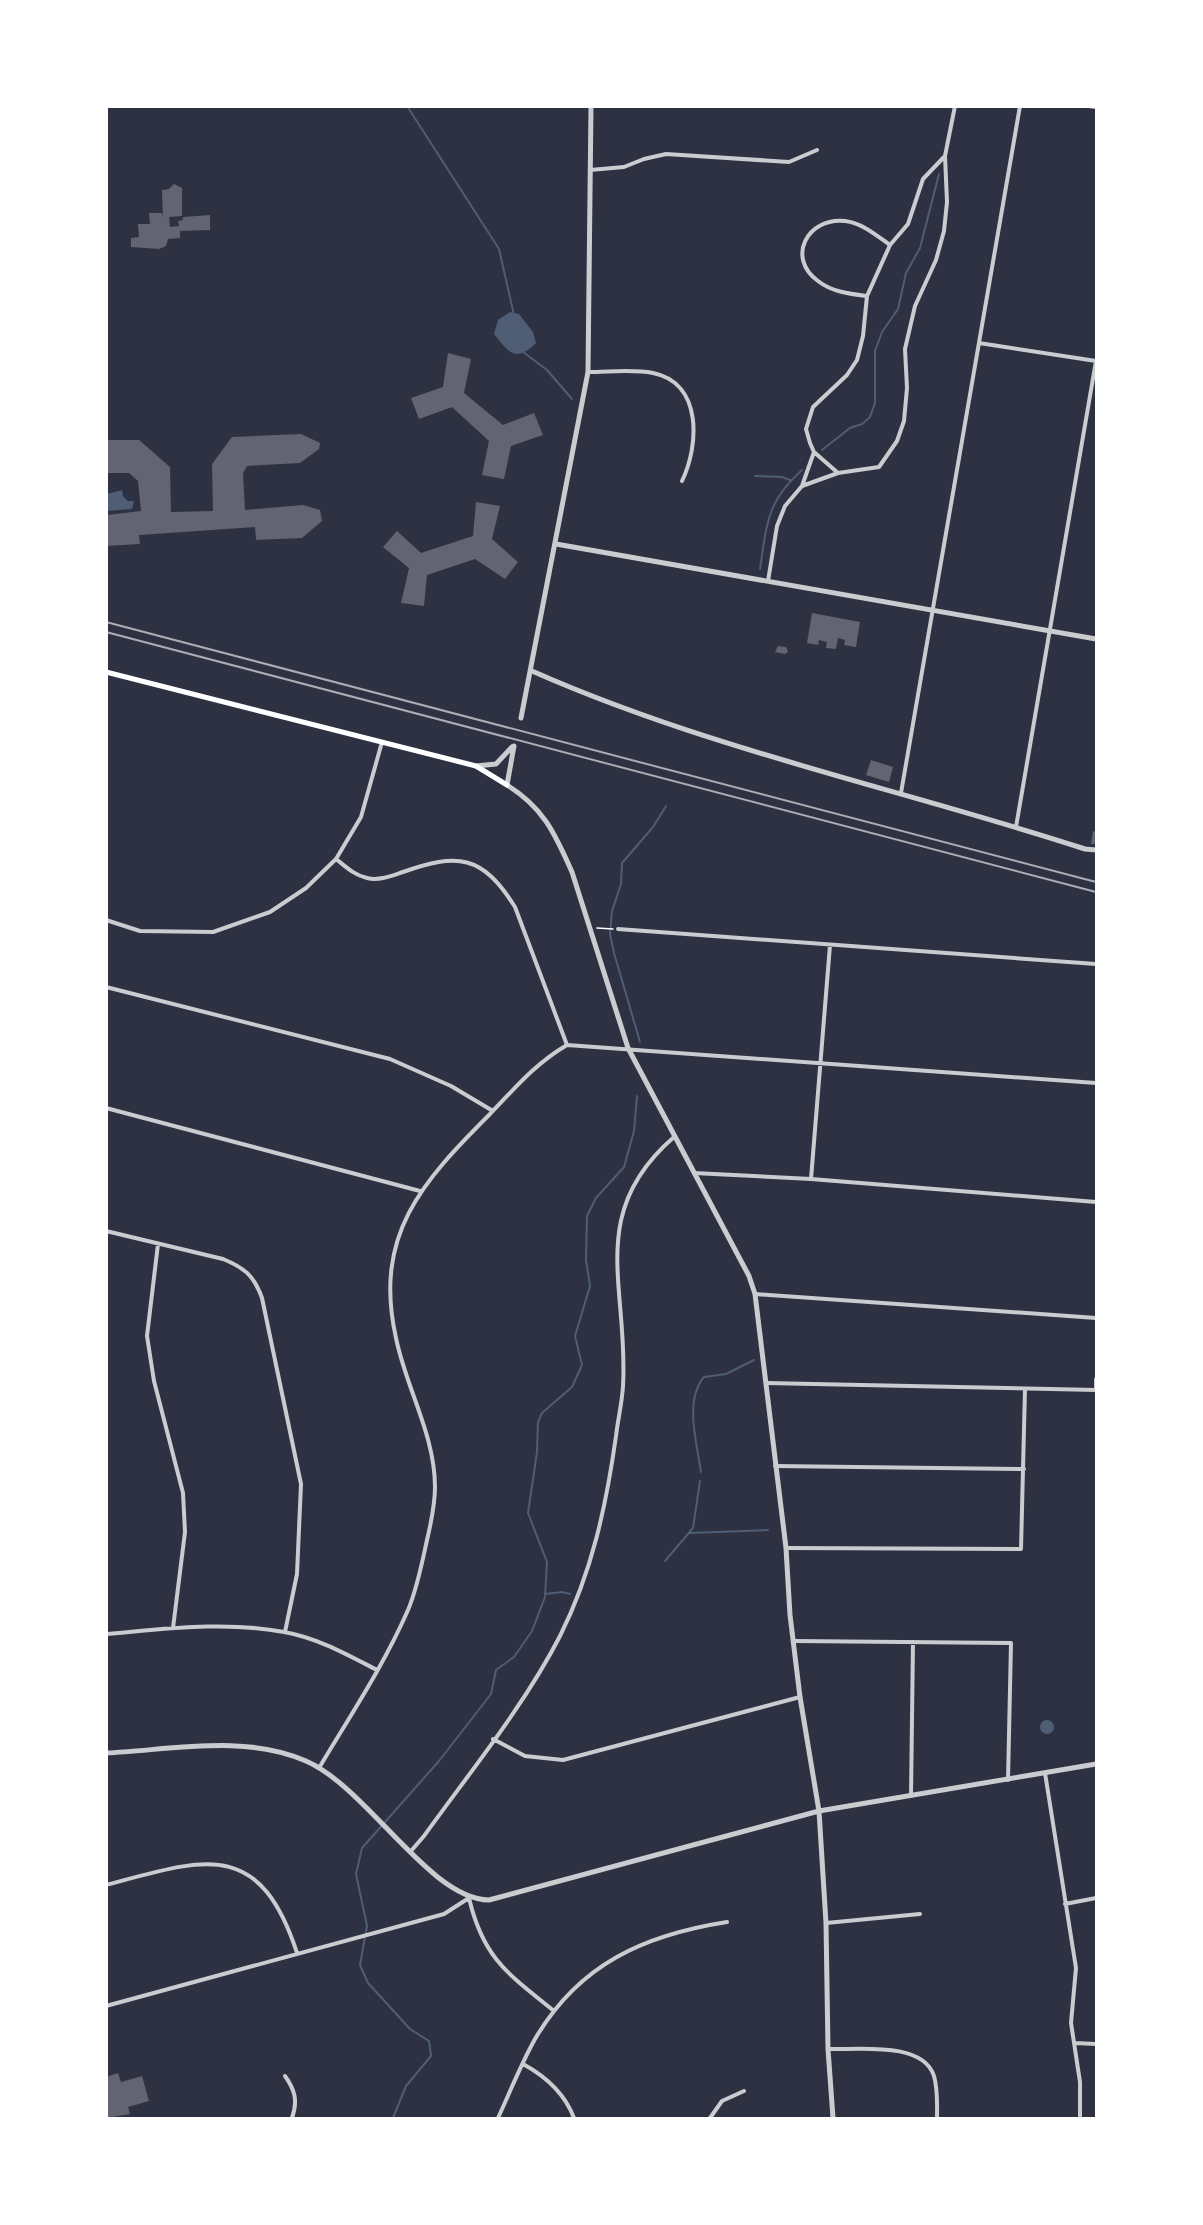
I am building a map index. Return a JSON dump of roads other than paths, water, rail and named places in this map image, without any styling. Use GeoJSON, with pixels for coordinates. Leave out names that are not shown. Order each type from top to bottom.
{"type":"FeatureCollection","features":[{"type":"Feature","properties":{"kind":"main road"},"geometry":{"type":"LineString","coordinates":[[106,672],[476,766],[507,785]]}},
{"type":"Feature","properties":{"kind":"street"},"geometry":{"type":"LineString","coordinates":[[521,718],[532,671],[588,372],[591,106]]}},
{"type":"Feature","properties":{"kind":"street"},"geometry":{"type":"LineString","coordinates":[[802,486],[838,473],[879,466],[889,455],[902,428],[907,388],[905,350],[915,306],[936,260],[944,231],[947,202],[945,156],[955,106]]}},
{"type":"Feature","properties":{"kind":"street"},"geometry":{"type":"LineString","coordinates":[[901,793],[1020,106]]}},
{"type":"Feature","properties":{"kind":"street"},"geometry":{"type":"LineString","coordinates":[[1088,106],[1096,107]]}},
{"type":"Feature","properties":{"kind":"street"},"geometry":{"type":"LineString","coordinates":[[590,170],[624,167],[666,154],[789,162],[817,150]]}},
{"type":"Feature","properties":{"kind":"street"},"geometry":{"type":"LineString","coordinates":[[838,473],[814,452],[806,429],[813,406],[847,375],[858,360],[867,296],[890,245],[908,224],[923,179],[945,156]]}},
{"type":"Feature","properties":{"kind":"street"},"geometry":{"type":"LineString","coordinates":[[867,296],[829,288],[817,281],[807,270],[802,257],[805,240],[813,228],[832,220],[848,222],[867,229],[890,245]]}},
{"type":"Feature","properties":{"kind":"street"},"geometry":{"type":"LineString","coordinates":[[979,342],[1096,361],[1016,827]]}},
{"type":"Feature","properties":{"kind":"street"},"geometry":{"type":"LineString","coordinates":[[588,372],[653,373],[669,379],[682,390],[692,408],[694,425],[690,465],[682,481]]}},
{"type":"Feature","properties":{"kind":"street"},"geometry":{"type":"LineString","coordinates":[[768,581],[777,526],[785,506],[802,486],[814,452]]}},
{"type":"Feature","properties":{"kind":"street"},"geometry":{"type":"LineString","coordinates":[[556,544],[1096,639]]}},
{"type":"Feature","properties":{"kind":"street"},"geometry":{"type":"LineString","coordinates":[[532,671],[584,694],[733,744],[1085,849],[1096,850]]}},
{"type":"Feature","properties":{"kind":"street"},"geometry":{"type":"LineString","coordinates":[[106,920],[141,932],[213,932],[270,912],[306,888],[336,859],[361,818],[382,742]]}},
{"type":"Feature","properties":{"kind":"street"},"geometry":{"type":"LineString","coordinates":[[476,766],[496,764],[514,746],[507,785],[529,799],[547,821],[560,844],[572,872],[628,1048],[749,1276],[755,1294],[786,1548],[800,1697],[819,1810],[826,1923],[828,2049],[833,2118]]}},
{"type":"Feature","properties":{"kind":"street"},"geometry":{"type":"LineString","coordinates":[[336,859],[354,873],[368,879],[384,879],[449,859],[471,862],[486,873],[503,889],[515,907],[567,1045]]}},
{"type":"Feature","properties":{"kind":"street"},"geometry":{"type":"LineString","coordinates":[[618,929],[1096,964]]}},
{"type":"Feature","properties":{"kind":"street"},"geometry":{"type":"LineString","coordinates":[[811,1179],[830,945]]}},
{"type":"Feature","properties":{"kind":"street"},"geometry":{"type":"LineString","coordinates":[[106,987],[390,1059],[442,1082],[493,1111]]}},
{"type":"Feature","properties":{"kind":"street"},"geometry":{"type":"LineString","coordinates":[[319,1768],[377,1670],[409,1609],[432,1518],[435,1486],[422,1416],[396,1339],[390,1304],[389,1277],[395,1241],[420,1191],[441,1163],[541,1060],[567,1045],[1096,1083]]}},
{"type":"Feature","properties":{"kind":"street"},"geometry":{"type":"LineString","coordinates":[[106,1108],[420,1191]]}},
{"type":"Feature","properties":{"kind":"street"},"geometry":{"type":"LineString","coordinates":[[411,1851],[493,1739],[559,1637],[583,1582],[603,1520],[623,1386],[617,1285],[618,1227],[634,1181],[652,1156],[674,1137]]}},
{"type":"Feature","properties":{"kind":"street"},"geometry":{"type":"LineString","coordinates":[[693,1173],[811,1179],[1096,1202]]}},
{"type":"Feature","properties":{"kind":"street"},"geometry":{"type":"LineString","coordinates":[[106,1231],[223,1259],[242,1267],[255,1279],[262,1298],[301,1484],[297,1574],[285,1632]]}},
{"type":"Feature","properties":{"kind":"street"},"geometry":{"type":"LineString","coordinates":[[158,1244],[147,1336],[154,1381],[183,1493],[185,1532],[173,1628]]}},
{"type":"Feature","properties":{"kind":"street"},"geometry":{"type":"LineString","coordinates":[[755,1294],[1096,1318]]}},
{"type":"Feature","properties":{"kind":"street"},"geometry":{"type":"LineString","coordinates":[[765,1383],[1096,1390],[1096,1379]]}},
{"type":"Feature","properties":{"kind":"street"},"geometry":{"type":"LineString","coordinates":[[786,1548],[1021,1549],[1025,1389]]}},
{"type":"Feature","properties":{"kind":"street"},"geometry":{"type":"LineString","coordinates":[[776,1466],[1024,1469]]}},
{"type":"Feature","properties":{"kind":"street"},"geometry":{"type":"LineString","coordinates":[[106,1634],[173,1628],[239,1627],[285,1632],[333,1647],[377,1670]]}},
{"type":"Feature","properties":{"kind":"street"},"geometry":{"type":"LineString","coordinates":[[794,1641],[1011,1643],[1008,1780]]}},
{"type":"Feature","properties":{"kind":"street"},"geometry":{"type":"LineString","coordinates":[[911,1796],[913,1642]]}},
{"type":"Feature","properties":{"kind":"street"},"geometry":{"type":"LineString","coordinates":[[493,1739],[525,1756],[563,1760],[800,1697]]}},
{"type":"Feature","properties":{"kind":"street"},"geometry":{"type":"LineString","coordinates":[[106,1754],[244,1747],[284,1754],[319,1768],[347,1788],[446,1883],[469,1898],[480,1900],[498,1899],[819,1810],[1096,1764]]}},
{"type":"Feature","properties":{"kind":"street"},"geometry":{"type":"LineString","coordinates":[[1045,1773],[1077,1974],[1072,2013],[1080,2082],[1080,2118]]}},
{"type":"Feature","properties":{"kind":"street"},"geometry":{"type":"LineString","coordinates":[[106,1885],[186,1864],[221,1864],[239,1870],[255,1879],[279,1906],[297,1953]]}},
{"type":"Feature","properties":{"kind":"street"},"geometry":{"type":"LineString","coordinates":[[106,2006],[444,1914],[469,1898]]}},
{"type":"Feature","properties":{"kind":"street"},"geometry":{"type":"LineString","coordinates":[[469,1898],[480,1936],[492,1956],[511,1976],[554,2011]]}},
{"type":"Feature","properties":{"kind":"street"},"geometry":{"type":"LineString","coordinates":[[1065,1904],[1096,1898]]}},
{"type":"Feature","properties":{"kind":"street"},"geometry":{"type":"LineString","coordinates":[[826,1923],[920,1914]]}},
{"type":"Feature","properties":{"kind":"street"},"geometry":{"type":"LineString","coordinates":[[498,2118],[523,2064],[554,2011],[599,1968],[644,1942],[681,1929],[727,1922]]}},
{"type":"Feature","properties":{"kind":"street"},"geometry":{"type":"LineString","coordinates":[[1075,2043],[1096,2044]]}},
{"type":"Feature","properties":{"kind":"street"},"geometry":{"type":"LineString","coordinates":[[828,2049],[903,2051],[918,2056],[927,2064],[934,2078],[937,2118]]}},
{"type":"Feature","properties":{"kind":"street"},"geometry":{"type":"LineString","coordinates":[[523,2064],[549,2081],[561,2095],[574,2118]]}},
{"type":"Feature","properties":{"kind":"street"},"geometry":{"type":"LineString","coordinates":[[285,2076],[296,2099],[292,2118]]}},
{"type":"Feature","properties":{"kind":"street"},"geometry":{"type":"LineString","coordinates":[[710,2118],[723,2101],[744,2091]]}},
{"type":"Feature","properties":{"kind":"water"},"geometry":{"type":"Polygon","coordinates":[[[510,312],[519,314],[533,332],[536,343],[523,353],[513,353],[494,334],[498,320],[510,312]]]}},
{"type":"Feature","properties":{"kind":"water"},"geometry":{"type":"Polygon","coordinates":[[[122,490],[123,496],[128,501],[134,501],[132,509],[107,511],[107,494],[122,490]]]}},
{"type":"Feature","properties":{"kind":"water"},"geometry":{"type":"Polygon","coordinates":[[[1044,1720],[1050,1720],[1054,1727],[1050,1734],[1044,1734],[1040,1730],[1040,1724],[1044,1720]]]}},
{"type":"Feature","properties":{"kind":"waterway"},"geometry":{"type":"LineString","coordinates":[[407,106],[499,249],[514,315]]}},
{"type":"Feature","properties":{"kind":"waterway"},"geometry":{"type":"LineString","coordinates":[[822,450],[850,428],[862,424],[870,417],[875,403],[875,351],[882,332],[898,309],[906,273],[920,248],[939,174]]}},
{"type":"Feature","properties":{"kind":"waterway"},"geometry":{"type":"LineString","coordinates":[[523,352],[547,370],[572,399]]}},
{"type":"Feature","properties":{"kind":"waterway"},"geometry":{"type":"LineString","coordinates":[[760,569],[770,515],[781,493],[802,470]]}},
{"type":"Feature","properties":{"kind":"waterway"},"geometry":{"type":"LineString","coordinates":[[755,476],[782,477],[790,480]]}},
{"type":"Feature","properties":{"kind":"waterway"},"geometry":{"type":"LineString","coordinates":[[640,1042],[614,953],[610,934],[612,911],[621,884],[622,863],[653,827],[666,806]]}},
{"type":"Feature","properties":{"kind":"waterway"},"geometry":{"type":"LineString","coordinates":[[393,2118],[406,2086],[431,2056],[429,2041],[410,2029],[368,1983],[360,1965],[367,1926],[356,1874],[362,1848],[439,1761],[491,1694],[496,1670],[514,1657],[532,1631],[545,1597],[547,1562],[528,1513],[537,1452],[538,1422],[542,1413],[572,1387],[582,1365],[575,1336],[590,1286],[586,1260],[587,1216],[596,1198],[624,1167],[634,1131],[637,1096]]}},
{"type":"Feature","properties":{"kind":"waterway"},"geometry":{"type":"LineString","coordinates":[[701,1472],[693,1410],[698,1387],[704,1377],[726,1374],[754,1360]]}},
{"type":"Feature","properties":{"kind":"waterway"},"geometry":{"type":"LineString","coordinates":[[665,1561],[693,1528],[700,1481]]}},
{"type":"Feature","properties":{"kind":"waterway"},"geometry":{"type":"LineString","coordinates":[[690,1533],[768,1530]]}},
{"type":"Feature","properties":{"kind":"waterway"},"geometry":{"type":"LineString","coordinates":[[545,1594],[562,1592],[570,1594]]}},
{"type":"Feature","properties":{"kind":"railway"},"geometry":{"type":"LineString","coordinates":[[106,622],[1096,882]]}},
{"type":"Feature","properties":{"kind":"railway"},"geometry":{"type":"LineString","coordinates":[[106,632],[1096,892]]}}]}
